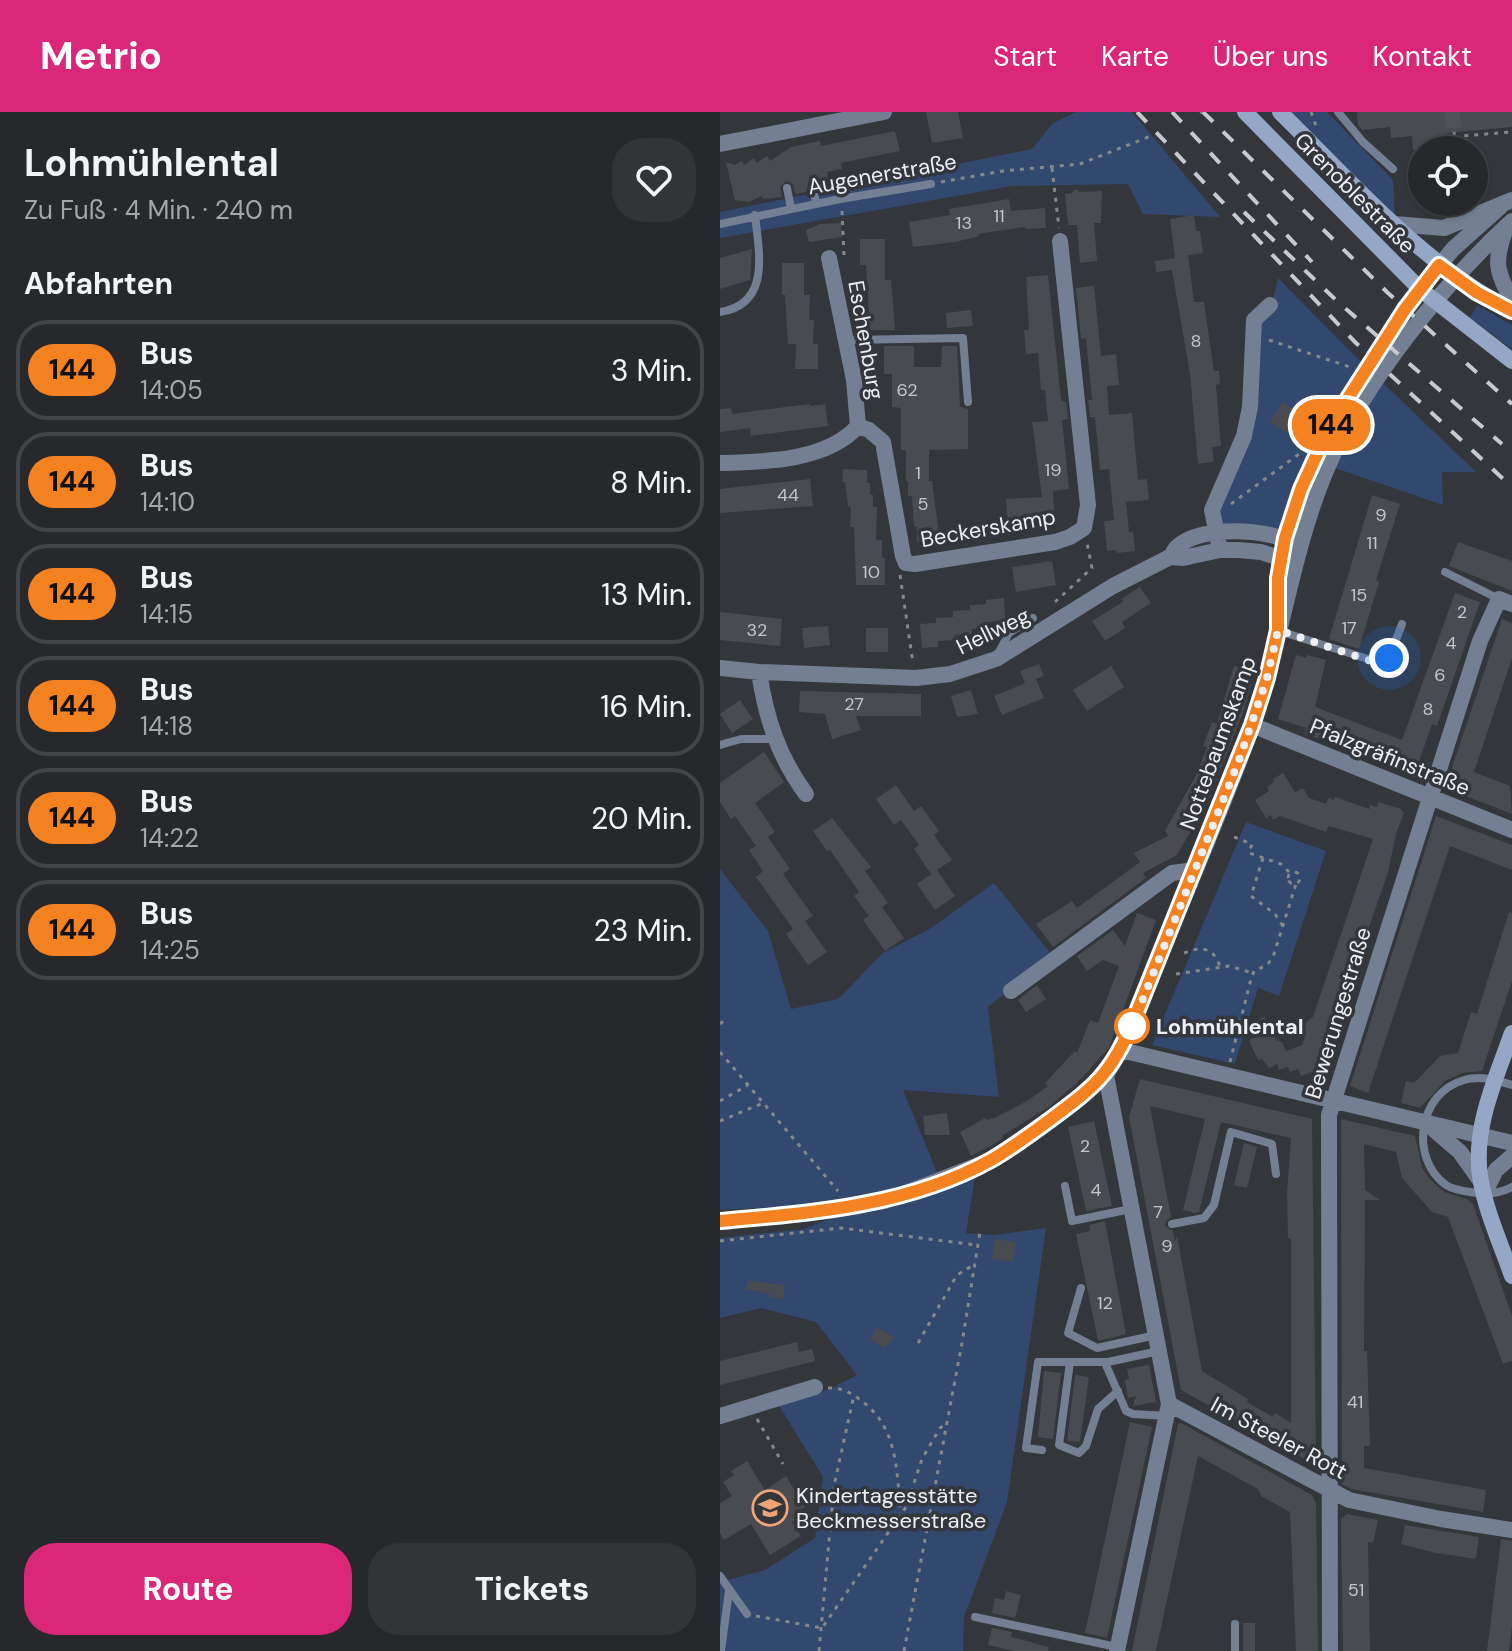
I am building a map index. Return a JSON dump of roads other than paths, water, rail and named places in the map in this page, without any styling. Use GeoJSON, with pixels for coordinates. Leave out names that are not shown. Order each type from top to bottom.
{"type":"FeatureCollection","features":[{"type":"Feature","properties":{"kind":"main road","name":"Grenoblestraße"},"geometry":{"type":"LineString","coordinates":[[1245,112],[1420,289],[1512,361]]}},
{"type":"Feature","properties":{"kind":"main road","name":"Grenoblestraße"},"geometry":{"type":"LineString","coordinates":[[1280,112],[1439,265],[1512,311]]}},
{"type":"Feature","properties":{"kind":"main road"},"geometry":{"type":"LineString","coordinates":[[1512,1033],[1504,1083],[1481,1136],[1479,1152],[1483,1189],[1512,1276]]}},
{"type":"Feature","properties":{"kind":"street"},"geometry":{"type":"LineString","coordinates":[[720,144],[884,112]]}},
{"type":"Feature","properties":{"kind":"street"},"geometry":{"type":"LineString","coordinates":[[1394,224],[1444,228],[1506,204]]}},
{"type":"Feature","properties":{"kind":"street","name":"Nottebaumskamp"},"geometry":{"type":"LineString","coordinates":[[1292,556],[1285,538],[1318,449],[1420,289],[1453,249],[1506,204]]}},
{"type":"Feature","properties":{"kind":"street"},"geometry":{"type":"LineString","coordinates":[[1510,223],[1496,254],[1499,276],[1512,300]]}},
{"type":"Feature","properties":{"kind":"street","name":"Nottebaumskamp"},"geometry":{"type":"LineString","coordinates":[[720,1221],[885,1201],[989,1161],[1037,1130],[1106,1075],[1121,1050],[1252,725],[1278,630],[1278,578],[1292,556],[1328,466],[1374,384],[1471,260],[1510,223]]}},
{"type":"Feature","properties":{"kind":"street","name":"Beckerskamp"},"geometry":{"type":"LineString","coordinates":[[858,426],[869,430],[883,442],[906,563],[1055,542],[1084,528],[1088,505],[1060,241]]}},
{"type":"Feature","properties":{"kind":"street","name":"Eschenburg"},"geometry":{"type":"LineString","coordinates":[[720,463],[787,457],[825,449],[848,438],[858,426],[854,380],[829,258]]}},
{"type":"Feature","properties":{"kind":"street"},"geometry":{"type":"LineString","coordinates":[[1220,550],[1214,503],[1244,436],[1250,407],[1254,320],[1270,305]]}},
{"type":"Feature","properties":{"kind":"street","name":"Hellweg"},"geometry":{"type":"LineString","coordinates":[[720,668],[916,678],[950,674],[996,659],[1113,586],[1170,557],[1178,546],[1215,524],[1241,532],[1285,538]]}},
{"type":"Feature","properties":{"kind":"street","name":"Hellweg"},"geometry":{"type":"LineString","coordinates":[[1170,557],[1183,558],[1220,550],[1292,556]]}},
{"type":"Feature","properties":{"kind":"street","name":"Bewerungestraße"},"geometry":{"type":"LineString","coordinates":[[1330,1651],[1329,1123],[1332,1101],[1480,641],[1505,601]]}},
{"type":"Feature","properties":{"kind":"street"},"geometry":{"type":"LineString","coordinates":[[759,672],[774,739],[789,771],[806,794]]}},
{"type":"Feature","properties":{"kind":"street","name":"Pfalzgräfinstraße"},"geometry":{"type":"LineString","coordinates":[[1252,725],[1512,830]]}},
{"type":"Feature","properties":{"kind":"street"},"geometry":{"type":"LineString","coordinates":[[1011,991],[1172,873],[1195,870]]}},
{"type":"Feature","properties":{"kind":"street"},"geometry":{"type":"LineString","coordinates":[[1121,1050],[1512,1143]]}},
{"type":"Feature","properties":{"kind":"street"},"geometry":{"type":"LineString","coordinates":[[1106,1075],[1131,1209],[1143,1231],[1168,1410],[1117,1649]]}},
{"type":"Feature","properties":{"kind":"street"},"geometry":{"type":"LineString","coordinates":[[1426,1124],[1460,1152],[1483,1189],[1496,1170],[1512,1156]]}},
{"type":"Feature","properties":{"kind":"street"},"geometry":{"type":"LineString","coordinates":[[720,1416],[815,1387]]}},
{"type":"Feature","properties":{"kind":"street","name":"Im Steeler Rott"},"geometry":{"type":"LineString","coordinates":[[1168,1410],[1349,1500],[1512,1530]]}},
{"type":"Feature","properties":{"kind":"lane"},"geometry":{"type":"LineString","coordinates":[[1338,112],[1363,142],[1393,169]]}},
{"type":"Feature","properties":{"kind":"lane","name":"Augenerstraße"},"geometry":{"type":"LineString","coordinates":[[720,224],[816,203],[931,184]]}},
{"type":"Feature","properties":{"kind":"lane"},"geometry":{"type":"LineString","coordinates":[[787,188],[791,208]]}},
{"type":"Feature","properties":{"kind":"lane"},"geometry":{"type":"LineString","coordinates":[[813,190],[816,203]]}},
{"type":"Feature","properties":{"kind":"lane"},"geometry":{"type":"LineString","coordinates":[[720,312],[733,310],[753,293],[761,263],[755,215]]}},
{"type":"Feature","properties":{"kind":"lane"},"geometry":{"type":"LineString","coordinates":[[846,340],[963,338],[968,402]]}},
{"type":"Feature","properties":{"kind":"lane"},"geometry":{"type":"LineString","coordinates":[[1445,572],[1505,601]]}},
{"type":"Feature","properties":{"kind":"lane"},"geometry":{"type":"LineString","coordinates":[[996,659],[1009,633],[1033,618]]}},
{"type":"Feature","properties":{"kind":"lane"},"geometry":{"type":"LineString","coordinates":[[1278,630],[1384,664],[1402,624]]}},
{"type":"Feature","properties":{"kind":"lane"},"geometry":{"type":"LineString","coordinates":[[720,745],[741,739],[774,739]]}},
{"type":"Feature","properties":{"kind":"lane"},"geometry":{"type":"LineString","coordinates":[[1504,1083],[1480,1078],[1451,1086],[1428,1109],[1422,1137],[1429,1163],[1447,1186],[1503,1192],[1512,1187]]}},
{"type":"Feature","properties":{"kind":"lane"},"geometry":{"type":"LineString","coordinates":[[1172,1224],[1204,1218],[1214,1205],[1231,1132],[1272,1144],[1276,1174]]}},
{"type":"Feature","properties":{"kind":"lane"},"geometry":{"type":"LineString","coordinates":[[1065,1186],[1072,1221],[1131,1209]]}},
{"type":"Feature","properties":{"kind":"lane"},"geometry":{"type":"LineString","coordinates":[[1081,1288],[1068,1333],[1097,1348],[1157,1343]]}},
{"type":"Feature","properties":{"kind":"lane"},"geometry":{"type":"LineString","coordinates":[[1042,1450],[1026,1448],[1038,1362],[1108,1362],[1157,1343]]}},
{"type":"Feature","properties":{"kind":"lane"},"geometry":{"type":"LineString","coordinates":[[1070,1362],[1059,1445],[1079,1453],[1086,1446],[1098,1409],[1118,1391]]}},
{"type":"Feature","properties":{"kind":"lane"},"geometry":{"type":"LineString","coordinates":[[1108,1362],[1106,1365],[1130,1413],[1168,1410]]}},
{"type":"Feature","properties":{"kind":"lane"},"geometry":{"type":"LineString","coordinates":[[720,1576],[747,1614]]}},
{"type":"Feature","properties":{"kind":"lane"},"geometry":{"type":"LineString","coordinates":[[721,1651],[729,1591]]}},
{"type":"Feature","properties":{"kind":"lane"},"geometry":{"type":"LineString","coordinates":[[975,1617],[1117,1649]]}},
{"type":"Feature","properties":{"kind":"lane"},"geometry":{"type":"LineString","coordinates":[[1235,1624],[1235,1651]]}},
{"type":"Feature","properties":{"kind":"tunnel"},"geometry":{"type":"LineString","coordinates":[[1452,112],[1454,132]]}},
{"type":"Feature","properties":{"kind":"railway"},"geometry":{"type":"LineString","coordinates":[[1137,112],[1355,342],[1512,487]]}},
{"type":"Feature","properties":{"kind":"railway"},"geometry":{"type":"LineString","coordinates":[[1172,112],[1312,262]]}},
{"type":"Feature","properties":{"kind":"railway"},"geometry":{"type":"LineString","coordinates":[[1203,112],[1388,293],[1512,404]]}},
{"type":"Feature","properties":{"kind":"railway"},"geometry":{"type":"LineString","coordinates":[[1244,212],[1338,302],[1502,444]]}},
{"type":"Feature","properties":{"kind":"place","name":"Lohmühlental"},"geometry":{"type":"Point","coordinates":[1132,1026]}},
{"type":"Feature","properties":{"kind":"place","name":"Kindertagesstätte Beckmesserstraße"},"geometry":{"type":"Point","coordinates":[770,1508]}}]}
